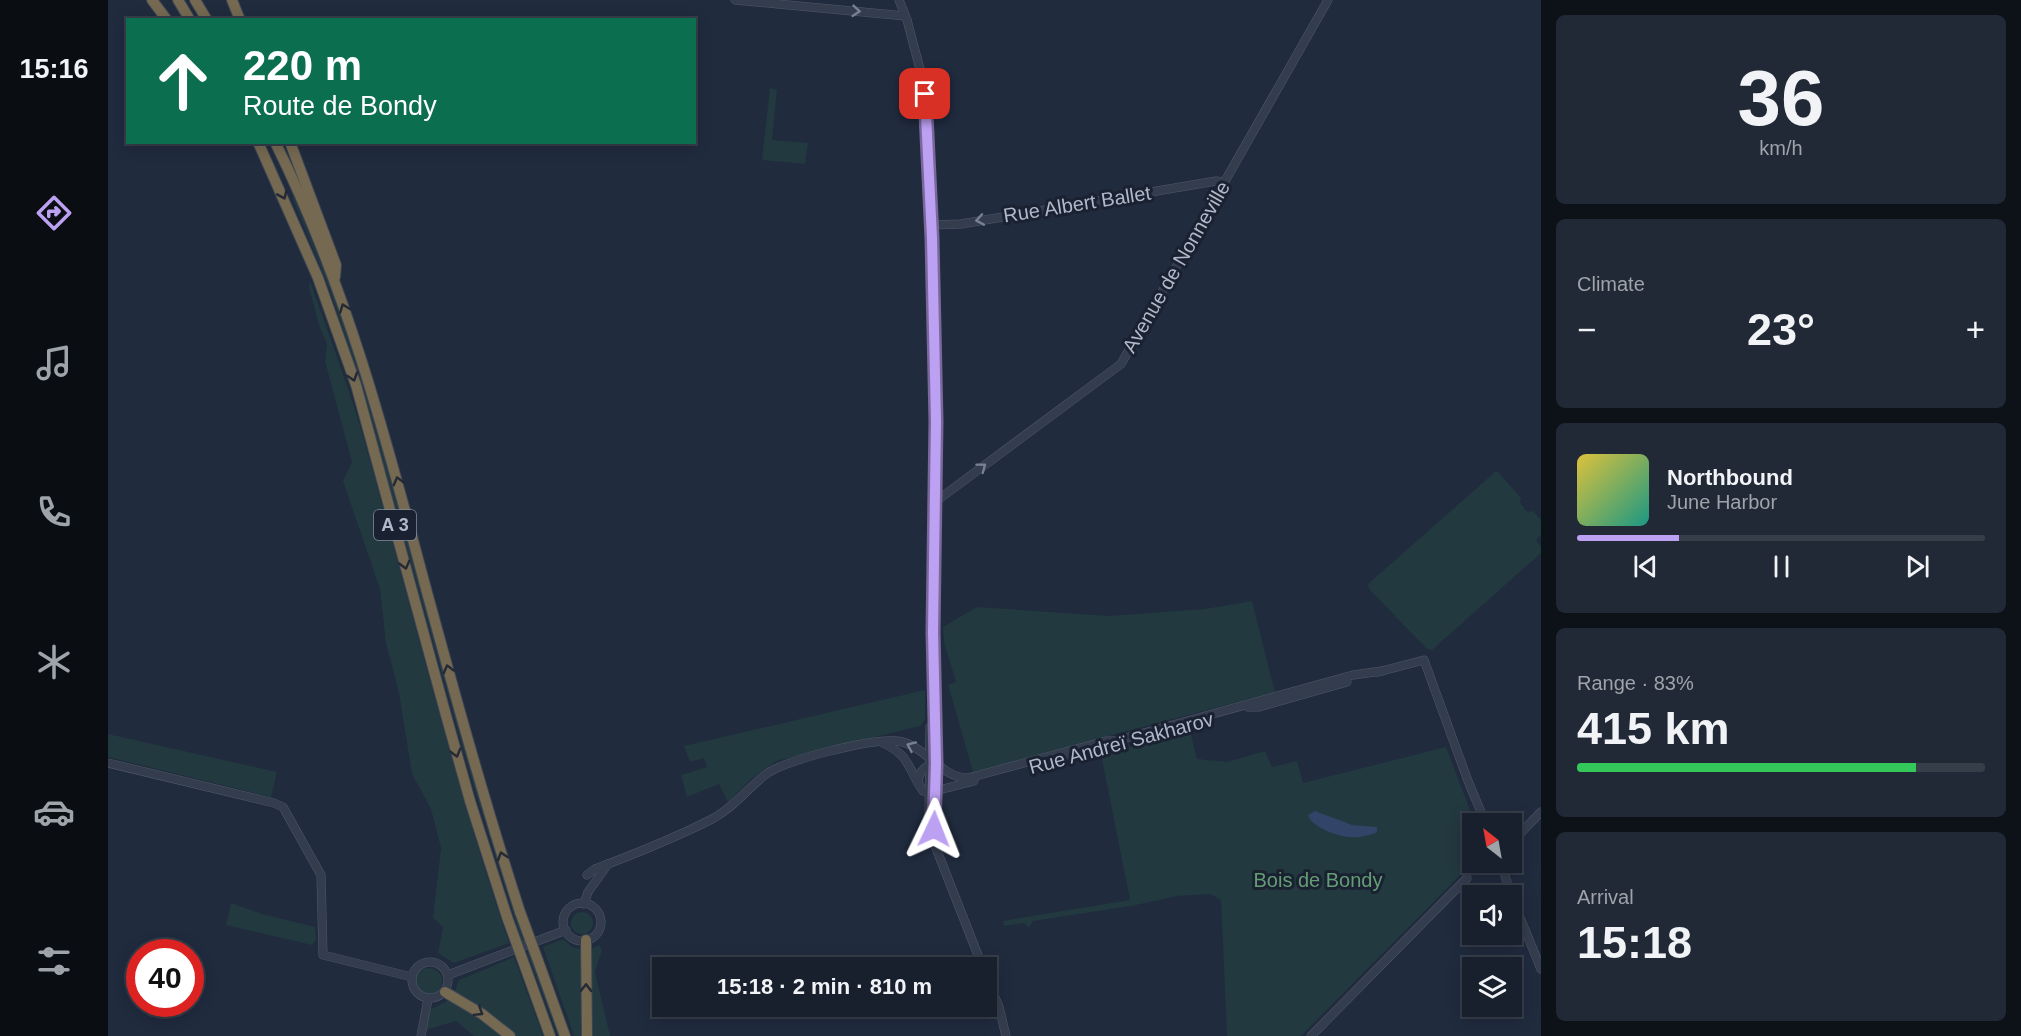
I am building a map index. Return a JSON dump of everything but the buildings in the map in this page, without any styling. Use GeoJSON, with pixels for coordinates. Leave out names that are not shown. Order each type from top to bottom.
{"type":"FeatureCollection","features":[{"type":"Feature","properties":{"kind":"highway"},"geometry":{"type":"LineString","coordinates":[[152,0],[166,18]]}},
{"type":"Feature","properties":{"kind":"highway"},"geometry":{"type":"LineString","coordinates":[[178,0],[189,18]]}},
{"type":"Feature","properties":{"kind":"highway"},"geometry":{"type":"LineString","coordinates":[[195,0],[206,18]]}},
{"type":"Feature","properties":{"kind":"highway"},"geometry":{"type":"LineString","coordinates":[[232,0],[239,18]]}},
{"type":"Feature","properties":{"kind":"highway","name":"A 3"},"geometry":{"type":"LineString","coordinates":[[259,144],[318,278],[356,385],[470,801],[507,917],[550,1036]]}},
{"type":"Feature","properties":{"kind":"highway","name":"A 3"},"geometry":{"type":"LineString","coordinates":[[276,144],[303,201],[368,376],[484,799],[520,912],[565,1036]]}},
{"type":"Feature","properties":{"kind":"highway"},"geometry":{"type":"LineString","coordinates":[[291,144],[336,265],[334,281]]}},
{"type":"Feature","properties":{"kind":"highway"},"geometry":{"type":"LineString","coordinates":[[586,940],[586,1036]]}},
{"type":"Feature","properties":{"kind":"highway"},"geometry":{"type":"LineString","coordinates":[[445,992],[482,1014],[510,1036]]}},
{"type":"Feature","properties":{"kind":"street"},"geometry":{"type":"LineString","coordinates":[[735,0],[905,16]]}},
{"type":"Feature","properties":{"kind":"street"},"geometry":{"type":"LineString","coordinates":[[899,0],[925,88],[931,225],[936,421],[934,687],[930,764],[935,847],[978,957]]}},
{"type":"Feature","properties":{"kind":"street","name":"Avenue de Nonneville"},"geometry":{"type":"LineString","coordinates":[[935,502],[1121,364],[1328,0]]}},
{"type":"Feature","properties":{"kind":"street","name":"Rue Albert Ballet"},"geometry":{"type":"LineString","coordinates":[[931,225],[961,224],[1216,181],[1224,182]]}},
{"type":"Feature","properties":{"kind":"street","name":"Rue Andreï Sakharov"},"geometry":{"type":"LineString","coordinates":[[932,791],[1099,749],[1242,709],[1259,707],[1382,670],[1424,660],[1482,813]]}},
{"type":"Feature","properties":{"kind":"street","name":"Rue Andreï Sakharov"},"geometry":{"type":"LineString","coordinates":[[587,875],[595,869],[712,819],[732,806],[755,783],[778,766],[853,747],[896,741],[922,752],[930,764],[951,774],[968,778],[1353,675],[1382,670]]}},
{"type":"Feature","properties":{"kind":"street"},"geometry":{"type":"LineString","coordinates":[[881,742],[903,756],[923,791],[932,791]]}},
{"type":"Feature","properties":{"kind":"street"},"geometry":{"type":"LineString","coordinates":[[108,763],[283,807],[322,878],[323,956],[412,976]]}},
{"type":"Feature","properties":{"kind":"street"},"geometry":{"type":"LineString","coordinates":[[918,783],[918,775],[930,764]]}},
{"type":"Feature","properties":{"kind":"street"},"geometry":{"type":"LineString","coordinates":[[1522,825],[1541,805]]}},
{"type":"Feature","properties":{"kind":"street"},"geometry":{"type":"LineString","coordinates":[[1522,832],[1541,812]]}},
{"type":"Feature","properties":{"kind":"street","name":"Rue Andreï Sakharov"},"geometry":{"type":"LineString","coordinates":[[584,904],[588,892],[609,864]]}},
{"type":"Feature","properties":{"kind":"street"},"geometry":{"type":"LineString","coordinates":[[1311,1036],[1467,878]]}},
{"type":"Feature","properties":{"kind":"street"},"geometry":{"type":"LineString","coordinates":[[584,904],[598,912],[601,922],[596,935],[586,940],[574,939],[566,930],[564,918],[575,905],[584,904]]}},
{"type":"Feature","properties":{"kind":"street"},"geometry":{"type":"LineString","coordinates":[[1522,922],[1541,969]]}},
{"type":"Feature","properties":{"kind":"street"},"geometry":{"type":"LineString","coordinates":[[448,975],[566,930]]}},
{"type":"Feature","properties":{"kind":"street"},"geometry":{"type":"LineString","coordinates":[[431,962],[441,965],[448,975],[448,984],[440,997],[428,999],[414,989],[412,976],[415,969],[422,964],[431,962]]}},
{"type":"Feature","properties":{"kind":"street"},"geometry":{"type":"LineString","coordinates":[[421,1036],[428,999]]}},
{"type":"Feature","properties":{"kind":"street"},"geometry":{"type":"LineString","coordinates":[[997,1002],[1006,1036]]}},
{"type":"Feature","properties":{"kind":"green space"},"geometry":{"type":"Polygon","coordinates":[[[770,88],[777,90],[772,140],[808,143],[805,164],[762,160],[770,88]]]}},
{"type":"Feature","properties":{"kind":"green space"},"geometry":{"type":"Polygon","coordinates":[[[292,197],[294,197],[342,315],[379,433],[472,774],[525,941],[522,942],[473,784],[358,374],[329,288],[292,197]]]}},
{"type":"Feature","properties":{"kind":"green space"},"geometry":{"type":"Polygon","coordinates":[[[310,281],[357,417],[450,754],[509,943],[454,963],[438,953],[443,927],[433,918],[441,848],[431,809],[412,774],[399,693],[386,643],[380,589],[343,481],[352,462],[325,361],[327,344],[319,325],[309,287],[310,281]]]}},
{"type":"Feature","properties":{"kind":"green space"},"geometry":{"type":"Polygon","coordinates":[[[1495,472],[1498,472],[1521,498],[1520,502],[1525,510],[1533,511],[1541,520],[1541,535],[1536,540],[1541,546],[1541,553],[1432,650],[1427,649],[1369,589],[1368,584],[1495,472]]]}},
{"type":"Feature","properties":{"kind":"green space"},"geometry":{"type":"Polygon","coordinates":[[[1252,601],[1275,692],[973,772],[948,685],[956,682],[944,642],[943,627],[977,607],[1109,616],[1205,609],[1252,601]]]}},
{"type":"Feature","properties":{"kind":"green space"},"geometry":{"type":"Polygon","coordinates":[[[925,690],[925,720],[920,726],[776,761],[751,779],[728,802],[719,784],[687,797],[681,775],[707,767],[704,758],[690,762],[684,746],[925,690]]]}},
{"type":"Feature","properties":{"kind":"green space","name":"Bois de Bondy"},"geometry":{"type":"Polygon","coordinates":[[[1190,731],[1197,759],[1227,762],[1265,751],[1272,767],[1297,761],[1303,783],[1446,747],[1471,813],[1462,813],[1462,873],[1301,1036],[1227,1036],[1221,900],[1210,894],[1177,896],[1131,906],[1033,921],[1029,928],[1024,923],[1004,926],[1003,921],[1130,900],[1101,754],[1190,731]]]}},
{"type":"Feature","properties":{"kind":"green space"},"geometry":{"type":"Polygon","coordinates":[[[108,734],[277,772],[271,797],[108,757],[108,734]]]}},
{"type":"Feature","properties":{"kind":"green space"},"geometry":{"type":"Polygon","coordinates":[[[231,903],[262,914],[315,927],[316,940],[312,945],[226,925],[231,903]]]}},
{"type":"Feature","properties":{"kind":"green space"},"geometry":{"type":"Polygon","coordinates":[[[578,912],[586,912],[593,919],[593,927],[586,934],[578,934],[571,927],[571,919],[578,912]]]}},
{"type":"Feature","properties":{"kind":"green space"},"geometry":{"type":"Polygon","coordinates":[[[563,939],[572,947],[583,950],[584,1036],[574,1036],[543,947],[563,939]]]}},
{"type":"Feature","properties":{"kind":"green space"},"geometry":{"type":"Polygon","coordinates":[[[599,945],[602,950],[595,972],[610,1036],[590,1036],[591,949],[599,945]]]}},
{"type":"Feature","properties":{"kind":"green space"},"geometry":{"type":"Polygon","coordinates":[[[529,952],[560,1036],[558,1036],[527,953],[529,952]]]}},
{"type":"Feature","properties":{"kind":"green space"},"geometry":{"type":"Polygon","coordinates":[[[514,957],[543,1036],[517,1036],[503,1023],[454,993],[459,980],[514,957]]]}},
{"type":"Feature","properties":{"kind":"green space"},"geometry":{"type":"Polygon","coordinates":[[[429,968],[438,972],[442,981],[438,990],[429,994],[420,990],[416,981],[420,972],[429,968]]]}},
{"type":"Feature","properties":{"kind":"green space"},"geometry":{"type":"Polygon","coordinates":[[[451,999],[504,1036],[474,1036],[456,1021],[426,1030],[431,1009],[451,999]]]}},
{"type":"Feature","properties":{"kind":"water"},"geometry":{"type":"Polygon","coordinates":[[[1315,811],[1352,825],[1377,827],[1377,832],[1356,837],[1332,833],[1319,827],[1310,819],[1308,815],[1315,811]]]}},
{"type":"Feature","properties":{"kind":"route"},"geometry":{"type":"LineString","coordinates":[[925,94],[932,238],[936,421],[933,632],[936,763],[934,829]]}}]}
